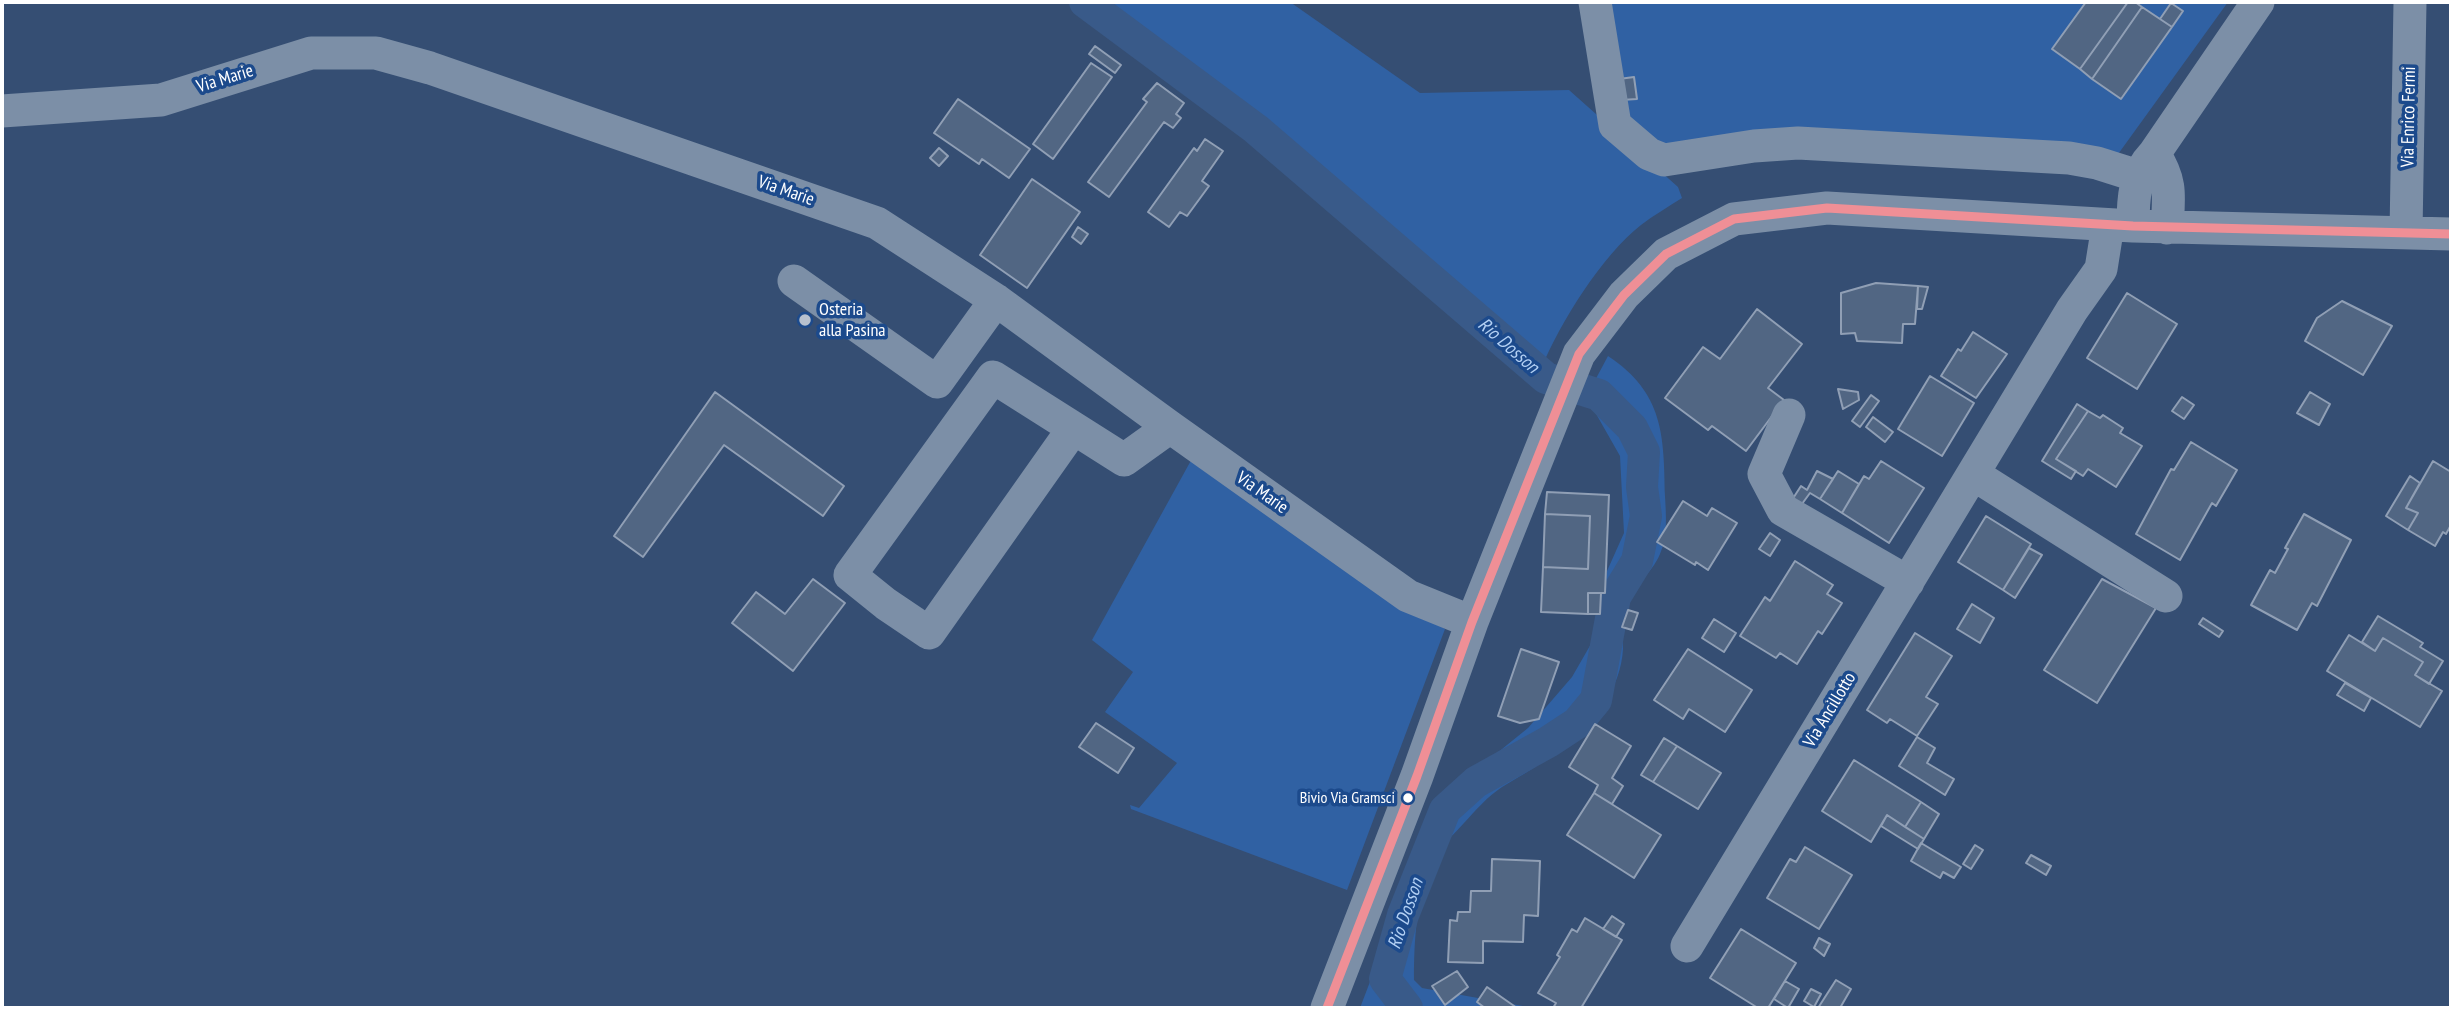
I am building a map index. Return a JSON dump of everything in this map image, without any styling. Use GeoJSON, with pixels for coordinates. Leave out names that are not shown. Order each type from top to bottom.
{"type":"FeatureCollection","features":[{"type":"Feature","properties":{"kind":"street"},"geometry":{"type":"LineString","coordinates":[[1595,2],[1615,125],[1649,154],[1664,160],[1754,146],[1798,143],[2069,158],[2097,163],[2146,165],[2165,170],[2169,186],[2167,228]]}},
{"type":"Feature","properties":{"kind":"street"},"geometry":{"type":"LineString","coordinates":[[2146,165],[2258,2]]}},
{"type":"Feature","properties":{"kind":"street","name":"Via Enrico Fermi"},"geometry":{"type":"LineString","coordinates":[[2406,232],[2410,2]]}},
{"type":"Feature","properties":{"kind":"street","name":"Via Marie"},"geometry":{"type":"LineString","coordinates":[[2,111],[161,100],[311,52],[376,54],[430,68],[877,223],[996,300],[1170,428],[1408,596],[1472,622]]}},
{"type":"Feature","properties":{"kind":"street","name":"Via Ancillotto"},"geometry":{"type":"LineString","coordinates":[[1687,946],[2072,310],[2101,269],[2133,206],[2146,165]]}},
{"type":"Feature","properties":{"kind":"street"},"geometry":{"type":"LineString","coordinates":[[1327,1008],[1417,776],[1472,622],[1579,354],[1624,295],[1667,254],[1734,219],[1827,208],[2167,228],[2451,234]]}},
{"type":"Feature","properties":{"kind":"street"},"geometry":{"type":"LineString","coordinates":[[794,281],[937,382],[996,300]]}},
{"type":"Feature","properties":{"kind":"street"},"geometry":{"type":"LineString","coordinates":[[1073,429],[929,633],[850,575],[993,377],[1124,460],[1170,428]]}},
{"type":"Feature","properties":{"kind":"street"},"geometry":{"type":"LineString","coordinates":[[1789,415],[1764,474],[1783,510],[1908,582]]}},
{"type":"Feature","properties":{"kind":"street"},"geometry":{"type":"LineString","coordinates":[[1973,474],[2166,596]]}},
{"type":"Feature","properties":{"kind":"shaded area"},"geometry":{"type":"Polygon","coordinates":[[[1070,2],[1290,2],[1420,93],[1569,90],[1678,187],[1682,198],[1641,225],[1597,271],[1559,332],[1541,369],[1304,188],[1241,131],[1070,2]]]}},
{"type":"Feature","properties":{"kind":"shaded area"},"geometry":{"type":"Polygon","coordinates":[[[1599,2],[2228,2],[2116,157],[1658,151],[1615,122],[1599,2]]]}},
{"type":"Feature","properties":{"kind":"shaded area"},"geometry":{"type":"Polygon","coordinates":[[[1608,356],[1640,385],[1657,417],[1665,474],[1666,525],[1663,547],[1652,568],[1626,604],[1622,616],[1621,663],[1615,684],[1604,703],[1570,742],[1491,795],[1448,841],[1437,855],[1428,874],[1417,919],[1414,980],[1422,988],[1534,1008],[1360,1008],[1439,800],[1528,728],[1572,677],[1595,637],[1603,580],[1624,533],[1620,456],[1595,412],[1586,403],[1608,356]]]}},
{"type":"Feature","properties":{"kind":"shaded area"},"geometry":{"type":"Polygon","coordinates":[[[1194,455],[1445,629],[1347,890],[1131,809],[1130,805],[1139,808],[1177,763],[1105,712],[1133,672],[1092,640],[1194,455]]]}},
{"type":"Feature","properties":{"kind":"building"},"geometry":{"type":"Polygon","coordinates":[[[2086,2],[2128,2],[2080,69],[2052,49],[2086,2]]]}},
{"type":"Feature","properties":{"kind":"building"},"geometry":{"type":"Polygon","coordinates":[[[2128,2],[2135,2],[2142,7],[2092,79],[2080,69],[2128,2]]]}},
{"type":"Feature","properties":{"kind":"building"},"geometry":{"type":"Polygon","coordinates":[[[2171,3],[2183,11],[2172,27],[2160,19],[2171,3]]]}},
{"type":"Feature","properties":{"kind":"building"},"geometry":{"type":"Polygon","coordinates":[[[2142,7],[2172,27],[2121,99],[2092,79],[2142,7]]]}},
{"type":"Feature","properties":{"kind":"building"},"geometry":{"type":"Polygon","coordinates":[[[1095,46],[1121,65],[1115,73],[1089,54],[1095,46]]]}},
{"type":"Feature","properties":{"kind":"building"},"geometry":{"type":"Polygon","coordinates":[[[1091,63],[1112,77],[1053,159],[1033,144],[1091,63]]]}},
{"type":"Feature","properties":{"kind":"building"},"geometry":{"type":"Polygon","coordinates":[[[1634,77],[1637,99],[1621,100],[1619,79],[1634,77]]]}},
{"type":"Feature","properties":{"kind":"building"},"geometry":{"type":"Polygon","coordinates":[[[1157,83],[1184,103],[1176,114],[1181,118],[1173,128],[1164,122],[1109,197],[1088,182],[1147,102],[1143,99],[1157,83]]]}},
{"type":"Feature","properties":{"kind":"building"},"geometry":{"type":"Polygon","coordinates":[[[958,99],[1030,149],[1009,178],[982,159],[979,164],[934,133],[958,99]]]}},
{"type":"Feature","properties":{"kind":"building"},"geometry":{"type":"Polygon","coordinates":[[[1205,139],[1223,151],[1202,181],[1209,186],[1187,216],[1180,212],[1169,227],[1148,212],[1194,148],[1197,151],[1205,139]]]}},
{"type":"Feature","properties":{"kind":"building"},"geometry":{"type":"Polygon","coordinates":[[[939,148],[948,156],[939,166],[930,158],[939,148]]]}},
{"type":"Feature","properties":{"kind":"building"},"geometry":{"type":"Polygon","coordinates":[[[1032,179],[1080,212],[1027,288],[980,255],[1032,179]]]}},
{"type":"Feature","properties":{"kind":"building"},"geometry":{"type":"Polygon","coordinates":[[[1078,227],[1088,234],[1081,244],[1072,237],[1078,227]]]}},
{"type":"Feature","properties":{"kind":"building"},"geometry":{"type":"Polygon","coordinates":[[[1876,283],[1918,286],[1915,324],[1903,324],[1902,343],[1857,341],[1855,333],[1841,334],[1841,293],[1876,283]]]}},
{"type":"Feature","properties":{"kind":"building"},"geometry":{"type":"Polygon","coordinates":[[[1918,286],[1928,287],[1922,309],[1917,309],[1918,286]]]}},
{"type":"Feature","properties":{"kind":"building"},"geometry":{"type":"Polygon","coordinates":[[[2127,293],[2177,324],[2137,389],[2087,358],[2127,293]]]}},
{"type":"Feature","properties":{"kind":"building"},"geometry":{"type":"Polygon","coordinates":[[[2342,301],[2392,326],[2363,375],[2305,341],[2317,318],[2342,301]]]}},
{"type":"Feature","properties":{"kind":"building"},"geometry":{"type":"Polygon","coordinates":[[[1757,309],[1802,344],[1768,388],[1784,400],[1746,451],[1712,426],[1708,430],[1665,398],[1703,347],[1720,359],[1757,309]]]}},
{"type":"Feature","properties":{"kind":"building"},"geometry":{"type":"Polygon","coordinates":[[[1973,332],[2007,354],[1976,398],[1941,376],[1958,349],[1961,351],[1973,332]]]}},
{"type":"Feature","properties":{"kind":"building"},"geometry":{"type":"Polygon","coordinates":[[[1930,376],[1974,403],[1942,456],[1898,429],[1930,376]]]}},
{"type":"Feature","properties":{"kind":"building"},"geometry":{"type":"Polygon","coordinates":[[[1838,389],[1858,392],[1859,400],[1843,409],[1838,389]]]}},
{"type":"Feature","properties":{"kind":"building"},"geometry":{"type":"Polygon","coordinates":[[[715,392],[844,486],[823,516],[724,445],[643,557],[614,536],[715,392]]]}},
{"type":"Feature","properties":{"kind":"building"},"geometry":{"type":"Polygon","coordinates":[[[2310,392],[2330,404],[2319,425],[2297,413],[2310,392]]]}},
{"type":"Feature","properties":{"kind":"building"},"geometry":{"type":"Polygon","coordinates":[[[1871,395],[1879,401],[1860,427],[1852,421],[1871,395]]]}},
{"type":"Feature","properties":{"kind":"building"},"geometry":{"type":"Polygon","coordinates":[[[2182,397],[2194,405],[2184,419],[2172,411],[2182,397]]]}},
{"type":"Feature","properties":{"kind":"building"},"geometry":{"type":"Polygon","coordinates":[[[2077,404],[2088,411],[2056,459],[2076,471],[2071,479],[2042,461],[2077,404]]]}},
{"type":"Feature","properties":{"kind":"building"},"geometry":{"type":"Polygon","coordinates":[[[2088,411],[2100,418],[2103,415],[2123,428],[2120,433],[2142,446],[2116,487],[2088,469],[2083,476],[2056,459],[2088,411]]]}},
{"type":"Feature","properties":{"kind":"building"},"geometry":{"type":"Polygon","coordinates":[[[1873,417],[1893,432],[1885,442],[1866,427],[1873,417]]]}},
{"type":"Feature","properties":{"kind":"building"},"geometry":{"type":"Polygon","coordinates":[[[2191,442],[2237,470],[2216,506],[2212,503],[2180,560],[2136,534],[2171,469],[2174,470],[2191,442]]]}},
{"type":"Feature","properties":{"kind":"building"},"geometry":{"type":"Polygon","coordinates":[[[1881,461],[1924,488],[1889,543],[1842,513],[1864,476],[1869,479],[1881,461]]]}},
{"type":"Feature","properties":{"kind":"building"},"geometry":{"type":"Polygon","coordinates":[[[2433,461],[2451,472],[2451,525],[2446,534],[2443,532],[2435,546],[2408,530],[2418,513],[2406,508],[2433,461]]]}},
{"type":"Feature","properties":{"kind":"building"},"geometry":{"type":"Polygon","coordinates":[[[1817,471],[1833,479],[1820,499],[1810,493],[1799,508],[1790,503],[1801,486],[1807,490],[1817,471]]]}},
{"type":"Feature","properties":{"kind":"building"},"geometry":{"type":"Polygon","coordinates":[[[1838,471],[1859,484],[1842,513],[1820,499],[1838,471]]]}},
{"type":"Feature","properties":{"kind":"building"},"geometry":{"type":"Polygon","coordinates":[[[2410,476],[2420,483],[2406,508],[2418,513],[2408,530],[2386,516],[2410,476]]]}},
{"type":"Feature","properties":{"kind":"building"},"geometry":{"type":"Polygon","coordinates":[[[1547,492],[1609,495],[1605,593],[1588,593],[1588,614],[1541,612],[1543,567],[1588,569],[1590,516],[1545,514],[1547,492]]]}},
{"type":"Feature","properties":{"kind":"building"},"geometry":{"type":"Polygon","coordinates":[[[1683,501],[1707,516],[1712,508],[1737,523],[1708,570],[1657,542],[1683,501]]]}},
{"type":"Feature","properties":{"kind":"building"},"geometry":{"type":"Polygon","coordinates":[[[1545,514],[1590,516],[1588,569],[1543,567],[1545,514]]]}},
{"type":"Feature","properties":{"kind":"building"},"geometry":{"type":"Polygon","coordinates":[[[2304,514],[2351,540],[2317,606],[2312,603],[2297,630],[2251,605],[2270,570],[2275,573],[2304,514]]]}},
{"type":"Feature","properties":{"kind":"building"},"geometry":{"type":"Polygon","coordinates":[[[1986,516],[2031,544],[2003,590],[1958,562],[1986,516]]]}},
{"type":"Feature","properties":{"kind":"building"},"geometry":{"type":"Polygon","coordinates":[[[1770,533],[1780,540],[1770,556],[1759,549],[1770,533]]]}},
{"type":"Feature","properties":{"kind":"building"},"geometry":{"type":"Polygon","coordinates":[[[2029,548],[2042,555],[2015,598],[2003,590],[2029,548]]]}},
{"type":"Feature","properties":{"kind":"building"},"geometry":{"type":"Polygon","coordinates":[[[1795,561],[1833,585],[1827,594],[1842,603],[1822,634],[1818,631],[1797,664],[1780,653],[1776,658],[1740,636],[1765,597],[1770,601],[1795,561]]]}},
{"type":"Feature","properties":{"kind":"building"},"geometry":{"type":"Polygon","coordinates":[[[813,579],[845,603],[793,671],[732,623],[756,592],[785,614],[813,579]]]}},
{"type":"Feature","properties":{"kind":"building"},"geometry":{"type":"Polygon","coordinates":[[[2102,579],[2156,608],[2097,703],[2044,670],[2102,579]]]}},
{"type":"Feature","properties":{"kind":"building"},"geometry":{"type":"Polygon","coordinates":[[[1588,593],[1601,593],[1600,614],[1588,614],[1588,593]]]}},
{"type":"Feature","properties":{"kind":"building"},"geometry":{"type":"Polygon","coordinates":[[[1972,604],[1994,618],[1980,643],[1957,629],[1972,604]]]}},
{"type":"Feature","properties":{"kind":"building"},"geometry":{"type":"Polygon","coordinates":[[[1628,610],[1638,613],[1632,630],[1622,627],[1628,610]]]}},
{"type":"Feature","properties":{"kind":"building"},"geometry":{"type":"Polygon","coordinates":[[[2378,616],[2423,643],[2420,647],[2443,661],[2429,684],[2415,675],[2423,662],[2383,638],[2375,651],[2362,642],[2378,616]]]}},
{"type":"Feature","properties":{"kind":"building"},"geometry":{"type":"Polygon","coordinates":[[[2203,618],[2223,631],[2219,637],[2199,624],[2203,618]]]}},
{"type":"Feature","properties":{"kind":"building"},"geometry":{"type":"Polygon","coordinates":[[[1714,619],[1736,633],[1724,652],[1702,638],[1714,619]]]}},
{"type":"Feature","properties":{"kind":"building"},"geometry":{"type":"Polygon","coordinates":[[[1915,633],[1952,656],[1926,697],[1938,704],[1917,736],[1890,719],[1887,723],[1867,710],[1915,633]]]}},
{"type":"Feature","properties":{"kind":"building"},"geometry":{"type":"Polygon","coordinates":[[[2349,635],[2375,651],[2383,638],[2423,662],[2415,675],[2442,691],[2420,727],[2327,671],[2349,635]]]}},
{"type":"Feature","properties":{"kind":"building"},"geometry":{"type":"Polygon","coordinates":[[[1521,649],[1559,662],[1539,719],[1520,723],[1498,716],[1521,649]]]}},
{"type":"Feature","properties":{"kind":"building"},"geometry":{"type":"Polygon","coordinates":[[[1688,649],[1752,690],[1725,732],[1689,709],[1683,719],[1654,700],[1688,649]]]}},
{"type":"Feature","properties":{"kind":"building"},"geometry":{"type":"Polygon","coordinates":[[[2345,683],[2371,698],[2364,711],[2337,695],[2345,683]]]}},
{"type":"Feature","properties":{"kind":"building"},"geometry":{"type":"Polygon","coordinates":[[[1096,723],[1134,748],[1118,773],[1079,747],[1096,723]]]}},
{"type":"Feature","properties":{"kind":"building"},"geometry":{"type":"Polygon","coordinates":[[[1595,724],[1631,746],[1612,778],[1623,786],[1612,804],[1594,793],[1598,785],[1569,767],[1595,724]]]}},
{"type":"Feature","properties":{"kind":"building"},"geometry":{"type":"Polygon","coordinates":[[[1917,737],[1935,748],[1927,763],[1954,779],[1945,795],[1899,766],[1917,737]]]}},
{"type":"Feature","properties":{"kind":"building"},"geometry":{"type":"Polygon","coordinates":[[[1664,738],[1677,746],[1653,782],[1641,775],[1664,738]]]}},
{"type":"Feature","properties":{"kind":"building"},"geometry":{"type":"Polygon","coordinates":[[[1677,746],[1721,773],[1698,809],[1653,782],[1677,746]]]}},
{"type":"Feature","properties":{"kind":"building"},"geometry":{"type":"Polygon","coordinates":[[[1854,760],[1921,802],[1905,827],[1887,815],[1871,842],[1822,811],[1854,760]]]}},
{"type":"Feature","properties":{"kind":"building"},"geometry":{"type":"Polygon","coordinates":[[[1594,793],[1661,835],[1634,878],[1567,835],[1594,793]]]}},
{"type":"Feature","properties":{"kind":"building"},"geometry":{"type":"Polygon","coordinates":[[[1921,802],[1939,814],[1924,839],[1905,827],[1921,802]]]}},
{"type":"Feature","properties":{"kind":"building"},"geometry":{"type":"Polygon","coordinates":[[[1887,815],[1924,839],[1918,849],[1881,826],[1887,815]]]}},
{"type":"Feature","properties":{"kind":"building"},"geometry":{"type":"Polygon","coordinates":[[[1921,843],[1961,867],[1954,878],[1943,872],[1940,878],[1911,861],[1921,843]]]}},
{"type":"Feature","properties":{"kind":"building"},"geometry":{"type":"Polygon","coordinates":[[[1975,845],[1983,850],[1971,869],[1963,864],[1975,845]]]}},
{"type":"Feature","properties":{"kind":"building"},"geometry":{"type":"Polygon","coordinates":[[[1805,847],[1852,875],[1819,929],[1767,898],[1790,859],[1796,862],[1805,847]]]}},
{"type":"Feature","properties":{"kind":"building"},"geometry":{"type":"Polygon","coordinates":[[[2031,855],[2051,866],[2046,875],[2026,863],[2031,855]]]}},
{"type":"Feature","properties":{"kind":"building"},"geometry":{"type":"Polygon","coordinates":[[[1492,859],[1540,861],[1538,916],[1524,915],[1523,942],[1483,941],[1483,963],[1448,962],[1450,920],[1457,921],[1458,912],[1470,912],[1471,891],[1491,891],[1492,859]]]}},
{"type":"Feature","properties":{"kind":"building"},"geometry":{"type":"Polygon","coordinates":[[[1612,916],[1624,924],[1616,937],[1603,929],[1612,916]]]}},
{"type":"Feature","properties":{"kind":"building"},"geometry":{"type":"Polygon","coordinates":[[[1585,918],[1622,940],[1581,1008],[1553,1008],[1556,1003],[1538,993],[1560,957],[1557,955],[1572,929],[1577,932],[1585,918]]]}},
{"type":"Feature","properties":{"kind":"building"},"geometry":{"type":"Polygon","coordinates":[[[1741,929],[1796,963],[1768,1008],[1758,1008],[1710,978],[1741,929]]]}},
{"type":"Feature","properties":{"kind":"building"},"geometry":{"type":"Polygon","coordinates":[[[1819,938],[1830,944],[1824,956],[1814,948],[1819,938]]]}},
{"type":"Feature","properties":{"kind":"building"},"geometry":{"type":"Polygon","coordinates":[[[1457,971],[1468,987],[1445,1005],[1432,986],[1457,971]]]}},
{"type":"Feature","properties":{"kind":"building"},"geometry":{"type":"Polygon","coordinates":[[[1836,980],[1851,989],[1840,1008],[1818,1008],[1836,980]]]}},
{"type":"Feature","properties":{"kind":"building"},"geometry":{"type":"Polygon","coordinates":[[[1785,981],[1799,989],[1788,1008],[1774,999],[1785,981]]]}},
{"type":"Feature","properties":{"kind":"building"},"geometry":{"type":"Polygon","coordinates":[[[1487,987],[1517,1008],[1485,1008],[1477,1002],[1487,987]]]}},
{"type":"Feature","properties":{"kind":"building"},"geometry":{"type":"Polygon","coordinates":[[[1811,989],[1821,994],[1814,1007],[1804,1001],[1811,989]]]}},
{"type":"Feature","properties":{"kind":"waterway","name":"Rio Dosson"},"geometry":{"type":"LineString","coordinates":[[1085,2],[1256,129],[1546,378],[1599,395],[1632,428],[1644,452],[1642,487],[1646,516],[1637,561],[1615,597],[1596,700],[1577,723],[1476,782],[1445,810],[1403,915],[1385,979],[1407,1008]]}},
{"type":"Feature","properties":{"kind":"transit line"},"geometry":{"type":"LineString","coordinates":[[1327,1008],[1417,776],[1472,622],[1579,354],[1624,295],[1666,254],[1734,219],[1827,208],[2133,226],[2451,234]]}},
{"type":"Feature","properties":{"kind":"place","name":"Osteria alla Pasina"},"geometry":{"type":"Point","coordinates":[805,320]}},
{"type":"Feature","properties":{"kind":"place","name":"Bivio Via Gramsci"},"geometry":{"type":"Point","coordinates":[1408,798]}}]}
